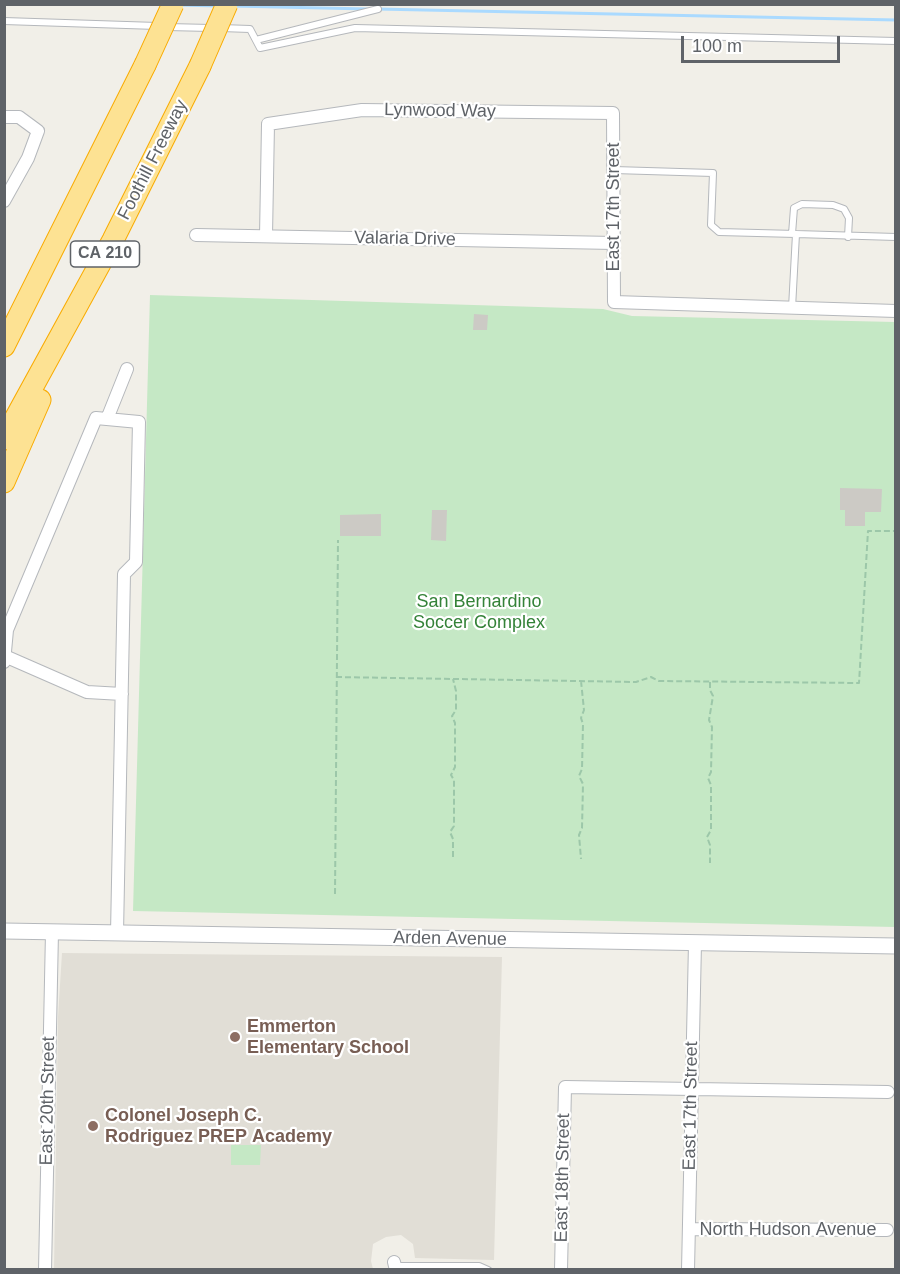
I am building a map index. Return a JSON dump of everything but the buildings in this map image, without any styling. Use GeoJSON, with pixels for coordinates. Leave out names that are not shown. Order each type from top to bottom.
{"type":"FeatureCollection","features":[{"type":"Feature","properties":{"kind":"highway","name":"CA 210"},"geometry":{"type":"LineString","coordinates":[[4,346],[34,291],[145,65],[172,4]]}},
{"type":"Feature","properties":{"kind":"highway","name":"Foothill Freeway"},"geometry":{"type":"LineString","coordinates":[[4,439],[113,240],[200,66],[227,4]]}},
{"type":"Feature","properties":{"kind":"highway"},"geometry":{"type":"LineString","coordinates":[[4,482],[113,240]]}},
{"type":"Feature","properties":{"kind":"highway"},"geometry":{"type":"LineString","coordinates":[[4,323],[34,291]]}},
{"type":"Feature","properties":{"kind":"street","name":"Lynwood Way"},"geometry":{"type":"LineString","coordinates":[[267,236],[268,124],[362,110],[613,113]]}},
{"type":"Feature","properties":{"kind":"street","name":"East 17th Street"},"geometry":{"type":"LineString","coordinates":[[613,113],[614,302],[792,308]]}},
{"type":"Feature","properties":{"kind":"street"},"geometry":{"type":"LineString","coordinates":[[4,117],[19,117],[38,131],[28,158],[4,201]]}},
{"type":"Feature","properties":{"kind":"street","name":"Valaria Drive"},"geometry":{"type":"LineString","coordinates":[[195,235],[614,243]]}},
{"type":"Feature","properties":{"kind":"street"},"geometry":{"type":"LineString","coordinates":[[792,308],[896,311]]}},
{"type":"Feature","properties":{"kind":"street"},"geometry":{"type":"LineString","coordinates":[[107,419],[127,369]]}},
{"type":"Feature","properties":{"kind":"street"},"geometry":{"type":"LineString","coordinates":[[117,933],[122,694],[124,574],[136,562],[139,422],[96,418],[7,630],[6,659],[87,692],[122,694]]}},
{"type":"Feature","properties":{"kind":"street","name":"Arden Avenue"},"geometry":{"type":"LineString","coordinates":[[4,931],[896,946]]}},
{"type":"Feature","properties":{"kind":"street","name":"East 20th Street"},"geometry":{"type":"LineString","coordinates":[[45,1269],[52,932]]}},
{"type":"Feature","properties":{"kind":"street","name":"East 17th Street"},"geometry":{"type":"LineString","coordinates":[[688,1269],[695,943]]}},
{"type":"Feature","properties":{"kind":"street","name":"East 18th Street"},"geometry":{"type":"LineString","coordinates":[[561,1269],[565,1087],[691,1089]]}},
{"type":"Feature","properties":{"kind":"street"},"geometry":{"type":"LineString","coordinates":[[691,1089],[888,1092]]}},
{"type":"Feature","properties":{"kind":"street","name":"North Hudson Avenue"},"geometry":{"type":"LineString","coordinates":[[689,1230],[887,1230]]}},
{"type":"Feature","properties":{"kind":"lane"},"geometry":{"type":"LineString","coordinates":[[256,40],[378,9]]}},
{"type":"Feature","properties":{"kind":"lane"},"geometry":{"type":"LineString","coordinates":[[4,21],[250,29],[260,48],[355,28],[896,40]]}},
{"type":"Feature","properties":{"kind":"lane"},"geometry":{"type":"LineString","coordinates":[[614,170],[712,173],[711,225],[720,232],[896,237]]}},
{"type":"Feature","properties":{"kind":"lane"},"geometry":{"type":"LineString","coordinates":[[792,308],[794,208],[802,204],[833,205],[844,209],[849,218],[848,237]]}},
{"type":"Feature","properties":{"kind":"lane"},"geometry":{"type":"LineString","coordinates":[[395,1266],[479,1266],[488,1269]]}},
{"type":"Feature","properties":{"kind":"lane"},"geometry":{"type":"LineString","coordinates":[[45,1269],[56,1269]]}},
{"type":"Feature","properties":{"kind":"path"},"geometry":{"type":"LineString","coordinates":[[336,677],[636,682],[651,677],[659,681],[859,683],[868,531],[896,531]]}},
{"type":"Feature","properties":{"kind":"path"},"geometry":{"type":"LineString","coordinates":[[335,894],[338,540]]}},
{"type":"Feature","properties":{"kind":"path"},"geometry":{"type":"LineString","coordinates":[[453,679],[456,691],[456,710],[452,716],[455,723],[455,767],[451,775],[454,780],[454,826],[450,832],[453,839],[453,857]]}},
{"type":"Feature","properties":{"kind":"path"},"geometry":{"type":"LineString","coordinates":[[581,681],[584,694],[584,710],[581,718],[583,724],[582,769],[579,776],[583,784],[582,828],[579,835],[581,859]]}},
{"type":"Feature","properties":{"kind":"path"},"geometry":{"type":"LineString","coordinates":[[710,682],[713,696],[709,720],[712,727],[711,772],[708,778],[711,785],[711,830],[707,837],[710,844],[710,864]]}},
{"type":"Feature","properties":{"kind":"shaded area"},"geometry":{"type":"Polygon","coordinates":[[[62,953],[502,957],[494,1260],[415,1258],[413,1244],[401,1235],[386,1237],[373,1244],[371,1261],[373,1269],[54,1270],[58,1017],[62,953]]]}},
{"type":"Feature","properties":{"kind":"green space","name":"San Bernardino Soccer Complex"},"geometry":{"type":"Polygon","coordinates":[[[150,295],[603,309],[632,316],[895,322],[895,927],[133,911],[150,295]]]}},
{"type":"Feature","properties":{"kind":"green space"},"geometry":{"type":"Polygon","coordinates":[[[231,1145],[261,1145],[260,1165],[231,1165],[231,1145]]]}},
{"type":"Feature","properties":{"kind":"waterway"},"geometry":{"type":"LineString","coordinates":[[179,5],[218,6]]}},
{"type":"Feature","properties":{"kind":"waterway"},"geometry":{"type":"LineString","coordinates":[[233,6],[367,9]]}},
{"type":"Feature","properties":{"kind":"waterway"},"geometry":{"type":"LineString","coordinates":[[377,9],[896,20]]}},
{"type":"Feature","properties":{"kind":"place","name":"Emmerton Elementary School"},"geometry":{"type":"Point","coordinates":[235,1037]}},
{"type":"Feature","properties":{"kind":"place","name":"Colonel Joseph C. Rodriguez PREP Academy"},"geometry":{"type":"Point","coordinates":[93,1126]}}]}
